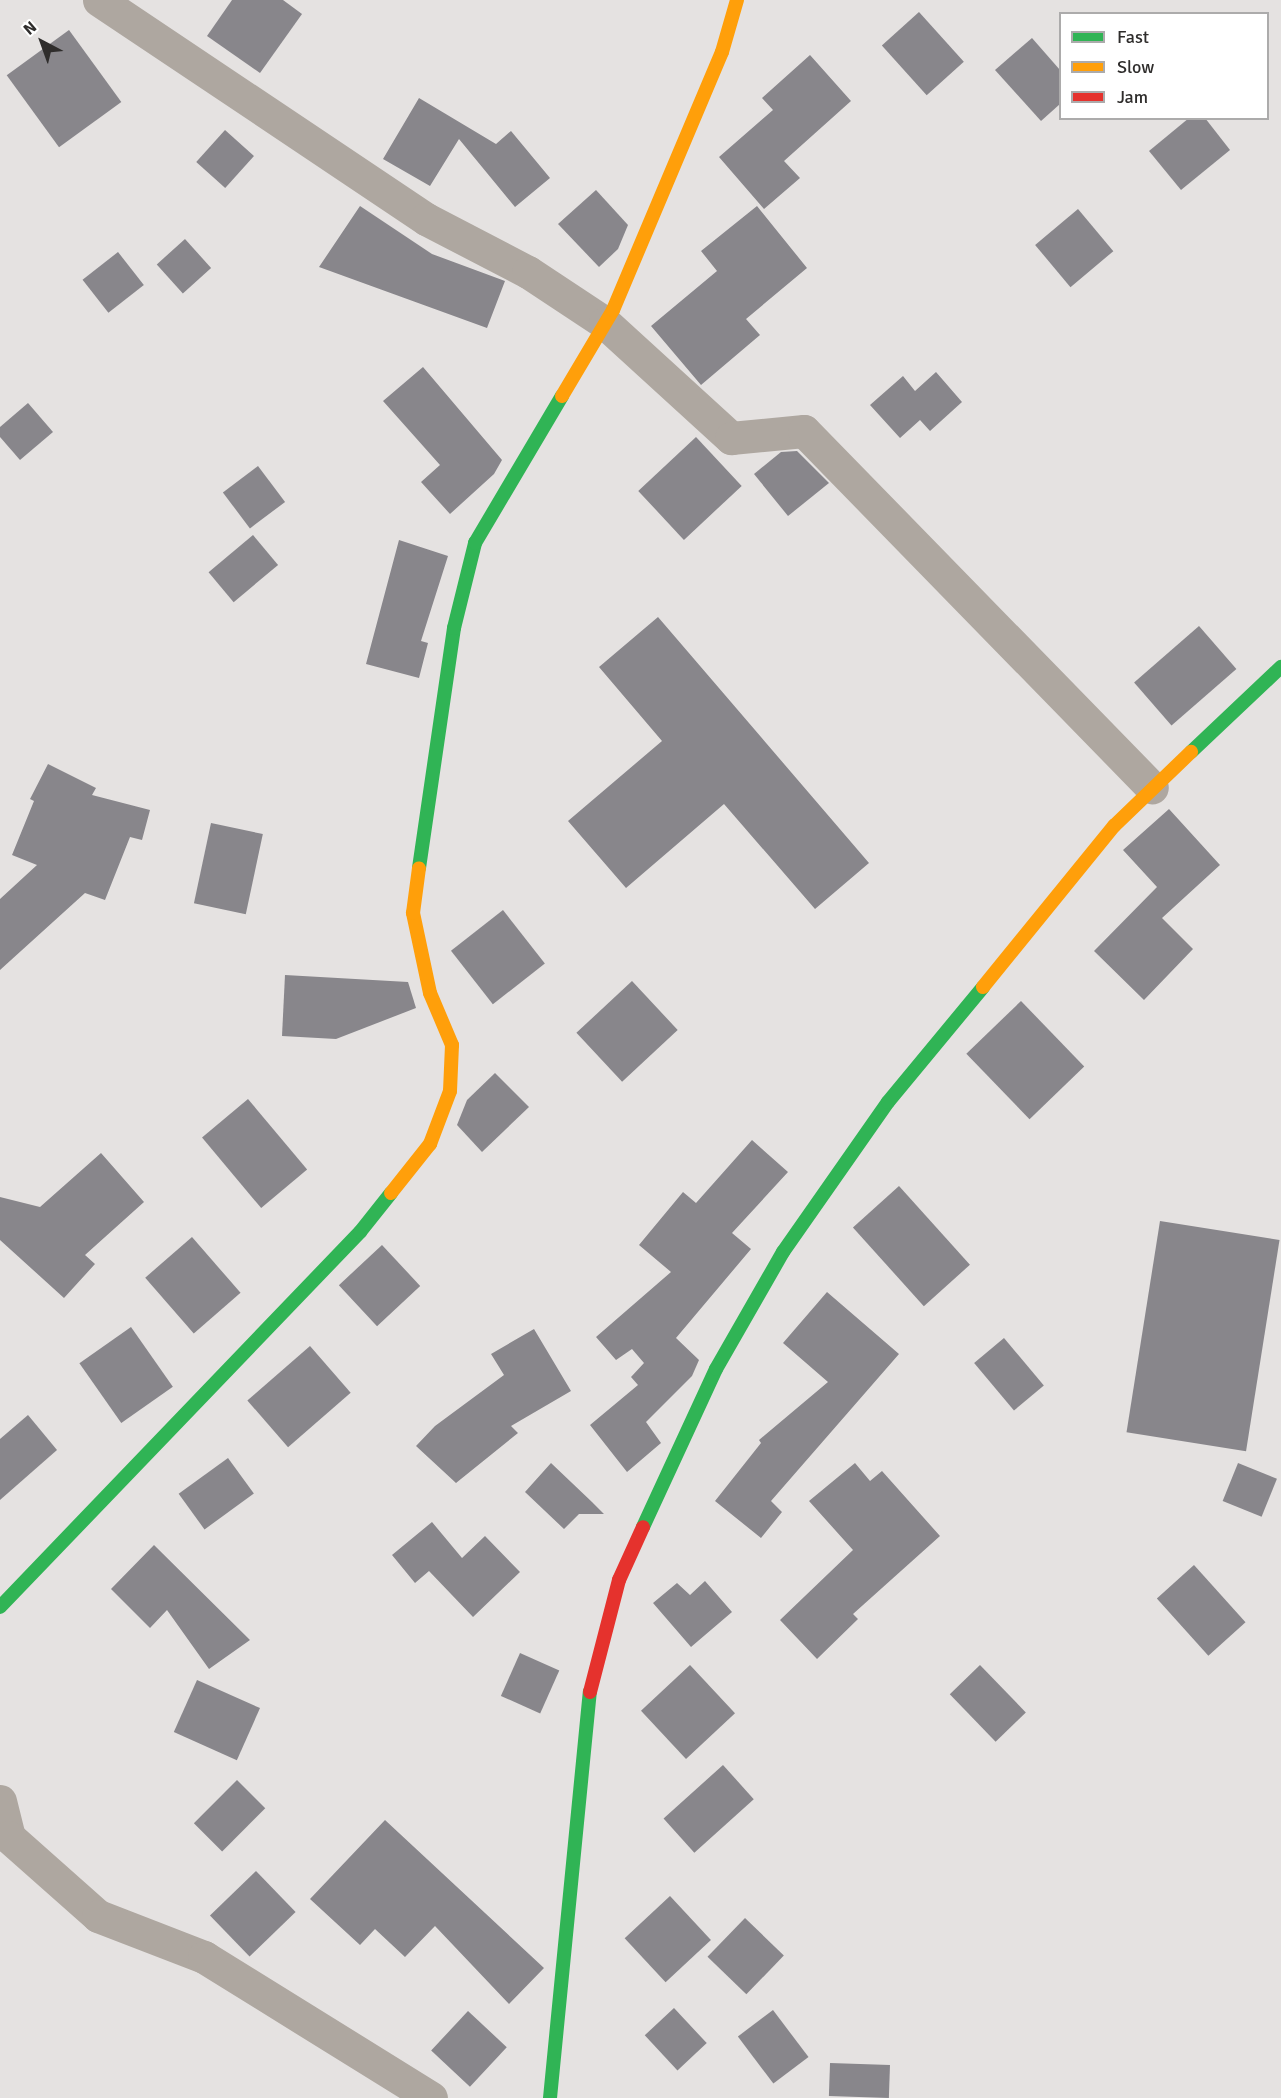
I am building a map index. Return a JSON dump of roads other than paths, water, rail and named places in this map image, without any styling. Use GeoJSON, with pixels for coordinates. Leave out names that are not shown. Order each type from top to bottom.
{"type":"FeatureCollection","features":[{"type":"Feature","properties":{"kind":"street"},"geometry":{"type":"LineString","coordinates":[[99,0],[426,219],[528,272],[605,323],[731,438],[804,431],[1152,787]]}},
{"type":"Feature","properties":{"kind":"street"},"geometry":{"type":"LineString","coordinates":[[0,1607],[360,1232],[430,1144],[450,1091],[452,1045],[430,993],[413,913],[454,628],[475,543],[605,323],[722,52],[737,0]]}},
{"type":"Feature","properties":{"kind":"street"},"geometry":{"type":"LineString","coordinates":[[550,2098],[592,1670],[620,1580],[716,1369],[783,1252],[888,1102],[1114,826],[1152,787],[1281,667]]}},
{"type":"Feature","properties":{"kind":"street"},"geometry":{"type":"LineString","coordinates":[[0,1801],[9,1837],[98,1916],[204,1957],[431,2098]]}}]}
